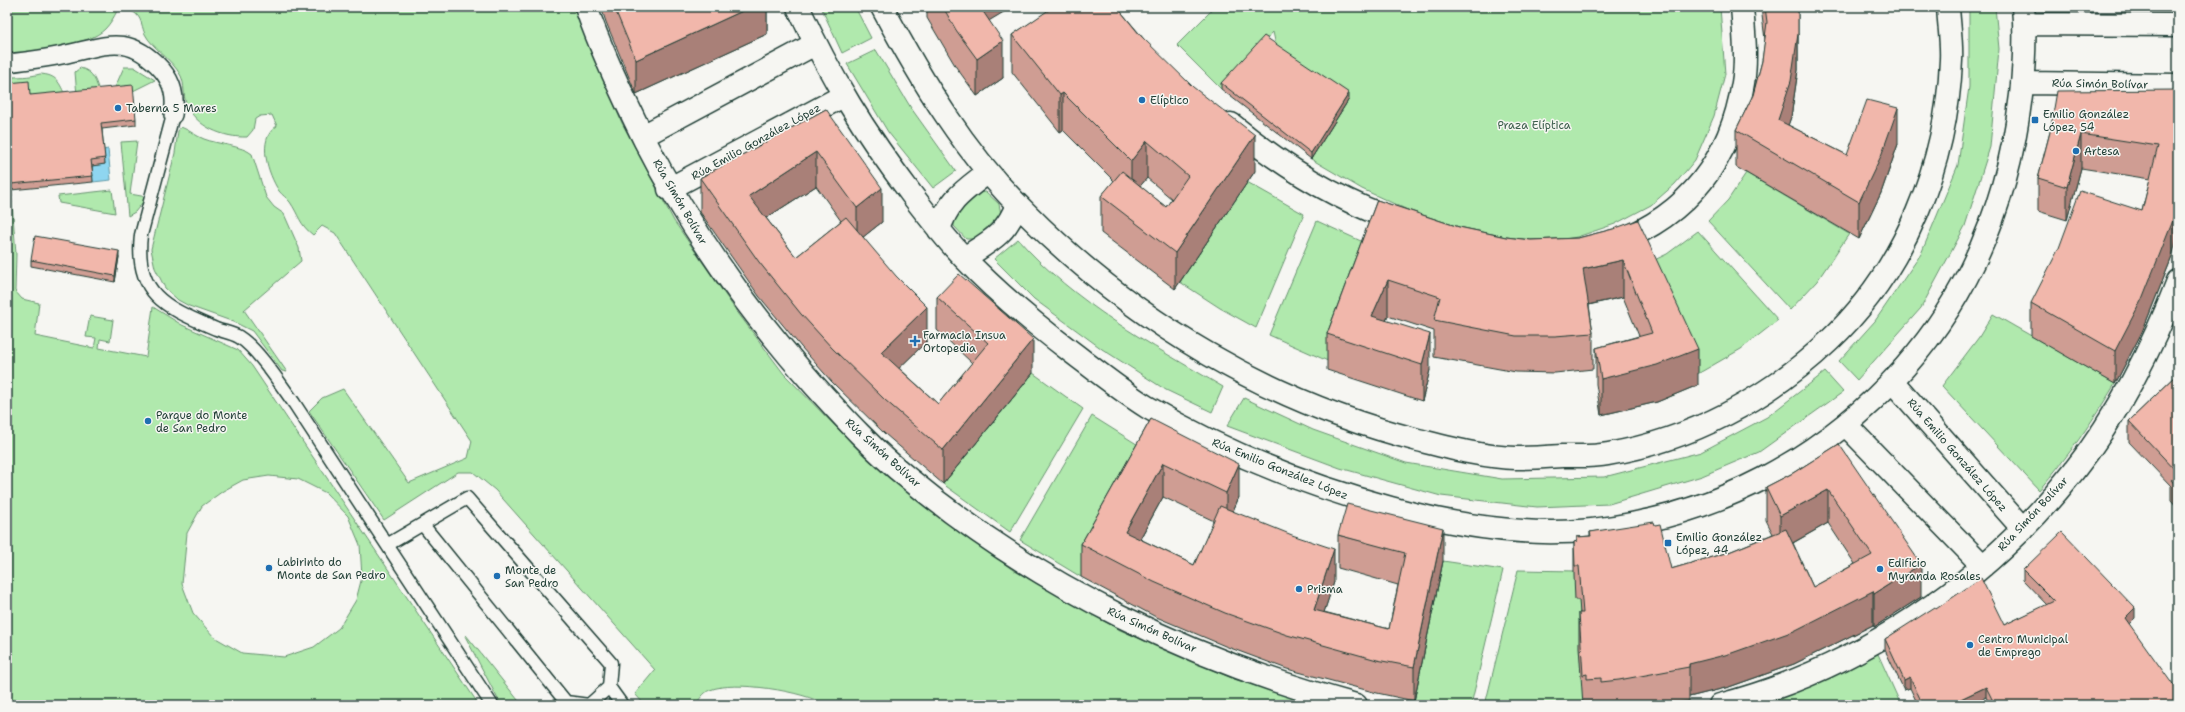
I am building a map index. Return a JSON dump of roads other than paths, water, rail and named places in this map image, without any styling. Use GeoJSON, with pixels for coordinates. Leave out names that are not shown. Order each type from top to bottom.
{"type":"FeatureCollection","features":[{"type":"Feature","properties":{"kind":"street","name":"Rúa Simón Bolívar"},"geometry":{"type":"LineString","coordinates":[[586,7],[621,93],[670,189],[699,237],[743,300],[797,366],[843,417],[906,477],[963,521],[1047,577],[1152,633],[1223,661],[1356,705]]}},
{"type":"Feature","properties":{"kind":"street","name":"Rúa Emilio González López"},"geometry":{"type":"LineString","coordinates":[[798,7],[815,44],[843,96],[877,149],[939,230],[964,258],[1022,314],[1144,406],[1212,443],[1328,490],[1434,520],[1512,530],[1586,530],[1661,518],[1716,501],[1767,478],[1806,455],[1846,425],[1892,381],[1936,329],[1963,286],[1987,238],[2006,179],[2018,116],[2022,83],[2024,16],[2178,25]]}},
{"type":"Feature","properties":{"kind":"street"},"geometry":{"type":"LineString","coordinates":[[882,7],[928,86],[988,172],[1017,204],[1097,278],[1176,336],[1246,376],[1353,421],[1469,453],[1516,458],[1606,455],[1657,442],[1704,426],[1748,403],[1785,380],[1819,351],[1840,330],[1867,299],[1896,256],[1925,194],[1943,132],[1951,59],[1948,7]]}},
{"type":"Feature","properties":{"kind":"street"},"geometry":{"type":"LineString","coordinates":[[1598,247],[1618,241],[1652,226],[1684,203],[1720,155],[1734,125],[1743,82],[1744,37],[1742,7]]}},
{"type":"Feature","properties":{"kind":"street"},"geometry":{"type":"LineString","coordinates":[[7,63],[62,55],[101,46],[116,44],[128,46],[143,52],[168,77],[173,92],[175,106],[173,115]]}},
{"type":"Feature","properties":{"kind":"street"},"geometry":{"type":"LineString","coordinates":[[643,136],[815,44]]}},
{"type":"Feature","properties":{"kind":"street","name":"Rúa Simón Bolívar"},"geometry":{"type":"LineString","coordinates":[[2022,83],[2178,85]]}},
{"type":"Feature","properties":{"kind":"street","name":"Rúa Emilio González López"},"geometry":{"type":"LineString","coordinates":[[670,189],[843,96]]}},
{"type":"Feature","properties":{"kind":"street"},"geometry":{"type":"LineString","coordinates":[[1214,109],[1261,149],[1328,192],[1416,228]]}},
{"type":"Feature","properties":{"kind":"street"},"geometry":{"type":"LineString","coordinates":[[939,230],[944,212],[959,195],[988,172]]}},
{"type":"Feature","properties":{"kind":"street"},"geometry":{"type":"LineString","coordinates":[[964,258],[997,236],[1011,219],[1017,204]]}},
{"type":"Feature","properties":{"kind":"street","name":"Rúa Simón Bolívar"},"geometry":{"type":"LineString","coordinates":[[1720,705],[1772,690],[1825,667],[1890,634],[1983,566],[2022,529],[2074,472],[2120,403],[2161,327],[2178,281]]}},
{"type":"Feature","properties":{"kind":"street","name":"Rúa Emilio González López"},"geometry":{"type":"LineString","coordinates":[[1892,381],[2022,529]]}},
{"type":"Feature","properties":{"kind":"street"},"geometry":{"type":"LineString","coordinates":[[1846,425],[1983,566]]}},
{"type":"Feature","properties":{"kind":"lane"},"geometry":{"type":"LineString","coordinates":[[173,115],[141,235],[139,253],[142,271],[152,293],[170,307],[239,338],[255,353],[294,402],[492,705]]}},
{"type":"Feature","properties":{"kind":"lane"},"geometry":{"type":"LineString","coordinates":[[387,545],[467,498],[610,663],[609,687],[622,705]]}},
{"type":"Feature","properties":{"kind":"lane"},"geometry":{"type":"LineString","coordinates":[[423,525],[566,702],[589,705],[609,687]]}},
{"type":"Feature","properties":{"kind":"water"},"geometry":{"type":"Polygon","coordinates":[[[108,149],[111,180],[93,182],[91,166],[105,164],[103,150],[108,149]]]}},
{"type":"Feature","properties":{"kind":"place","name":"Elíptico"},"geometry":{"type":"Point","coordinates":[1142,100]}},
{"type":"Feature","properties":{"kind":"place","name":"Taberna 5 Mares"},"geometry":{"type":"Point","coordinates":[118,108]}},
{"type":"Feature","properties":{"kind":"place","name":"Emilio González López, 54"},"geometry":{"type":"Point","coordinates":[2035,120]}},
{"type":"Feature","properties":{"kind":"place","name":"Artesa"},"geometry":{"type":"Point","coordinates":[2076,151]}},
{"type":"Feature","properties":{"kind":"place","name":"Farmacia Insua Ortopedia"},"geometry":{"type":"Point","coordinates":[915,341]}},
{"type":"Feature","properties":{"kind":"place","name":"Parque do Monte de San Pedro"},"geometry":{"type":"Point","coordinates":[148,421]}},
{"type":"Feature","properties":{"kind":"place","name":"Emilio González López, 44"},"geometry":{"type":"Point","coordinates":[1668,543]}},
{"type":"Feature","properties":{"kind":"place","name":"Labirinto do Monte de San Pedro"},"geometry":{"type":"Point","coordinates":[269,568]}},
{"type":"Feature","properties":{"kind":"place","name":"Edificio Myranda Rosales"},"geometry":{"type":"Point","coordinates":[1880,569]}},
{"type":"Feature","properties":{"kind":"place","name":"Monte de San Pedro"},"geometry":{"type":"Point","coordinates":[497,576]}},
{"type":"Feature","properties":{"kind":"place","name":"Prisma"},"geometry":{"type":"Point","coordinates":[1299,589]}},
{"type":"Feature","properties":{"kind":"place","name":"Centro Municipal de Emprego"},"geometry":{"type":"Point","coordinates":[1970,645]}},
{"type":"Feature","properties":{"kind":"park label","name":"Praza Elíptica"},"geometry":{"type":"Point","coordinates":[1534,125]}}]}
